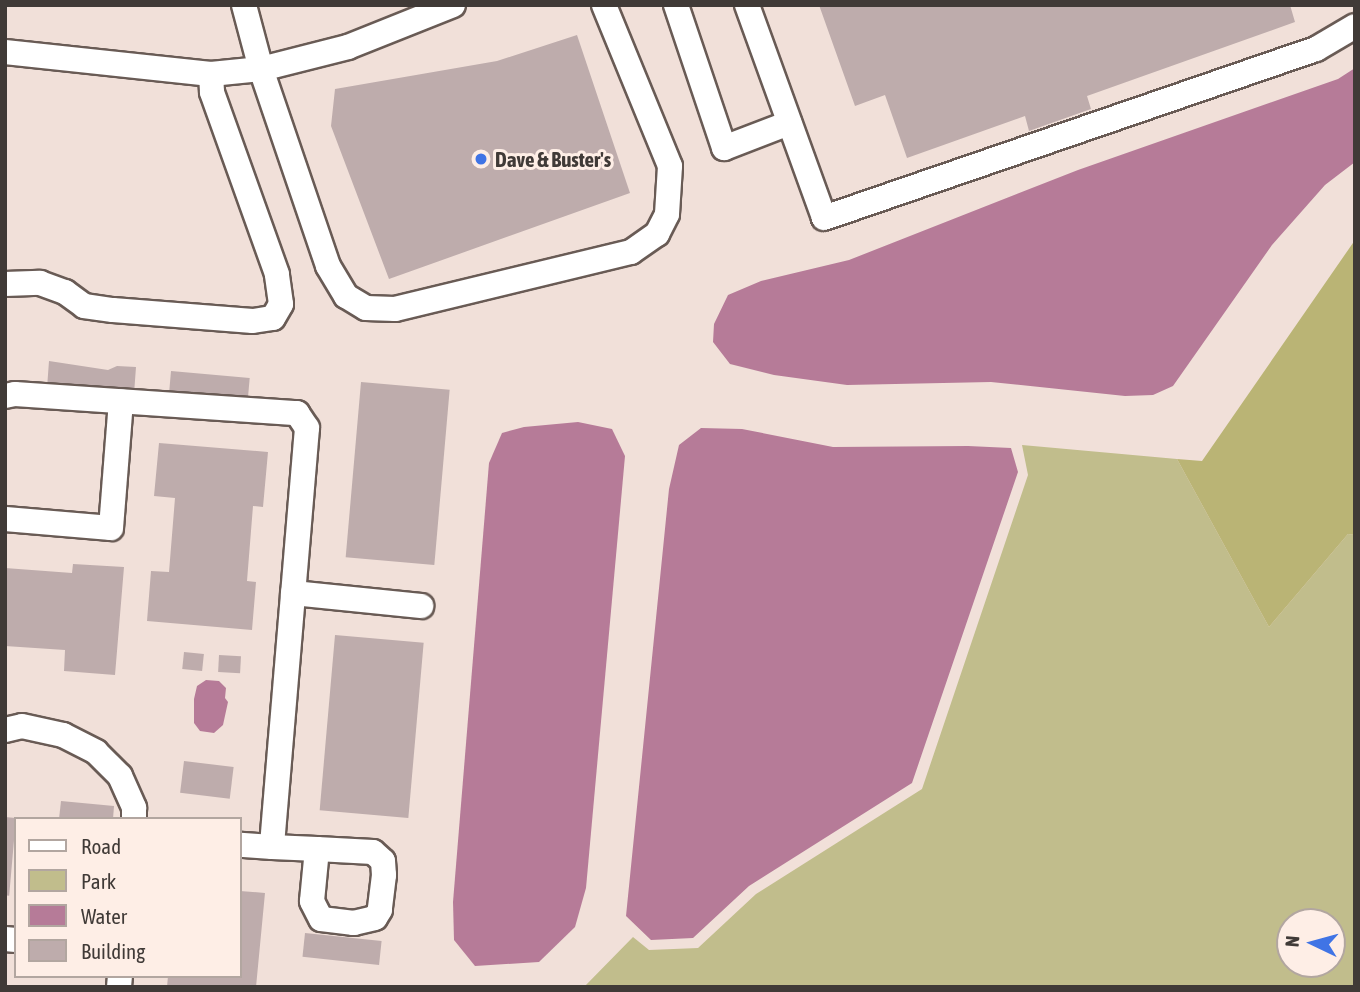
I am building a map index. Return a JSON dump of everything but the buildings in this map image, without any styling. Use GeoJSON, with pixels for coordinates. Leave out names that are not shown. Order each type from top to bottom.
{"type":"FeatureCollection","features":[{"type":"Feature","properties":{"kind":"lane"},"geometry":{"type":"LineString","coordinates":[[244,5],[261,69],[328,266],[346,296],[366,308],[395,309],[631,252],[657,234],[667,214],[670,166],[604,5]]}},
{"type":"Feature","properties":{"kind":"lane"},"geometry":{"type":"LineString","coordinates":[[5,52],[211,74],[261,69],[348,47],[453,5]]}},
{"type":"Feature","properties":{"kind":"lane"},"geometry":{"type":"LineString","coordinates":[[676,5],[724,148],[789,123]]}},
{"type":"Feature","properties":{"kind":"lane"},"geometry":{"type":"LineString","coordinates":[[747,5],[824,218],[1316,49],[1355,26]]}},
{"type":"Feature","properties":{"kind":"lane"},"geometry":{"type":"LineString","coordinates":[[5,284],[40,283],[65,292],[84,306],[113,310],[253,321],[273,318],[281,304],[277,274],[212,92],[211,74]]}},
{"type":"Feature","properties":{"kind":"lane"},"geometry":{"type":"LineString","coordinates":[[5,396],[15,394],[297,413],[307,428],[272,848]]}},
{"type":"Feature","properties":{"kind":"lane"},"geometry":{"type":"LineString","coordinates":[[5,519],[111,528],[121,401]]}},
{"type":"Feature","properties":{"kind":"lane"},"geometry":{"type":"LineString","coordinates":[[293,593],[422,606]]}},
{"type":"Feature","properties":{"kind":"lane"},"geometry":{"type":"LineString","coordinates":[[5,730],[22,726],[63,735],[96,752],[120,776],[134,808],[134,817]]}},
{"type":"Feature","properties":{"kind":"lane"},"geometry":{"type":"LineString","coordinates":[[242,845],[317,849]]}},
{"type":"Feature","properties":{"kind":"green space"},"geometry":{"type":"Polygon","coordinates":[[[1022,445],[1177,459],[1269,627],[1348,534],[1355,535],[1355,987],[584,987],[633,937],[649,950],[698,948],[756,894],[922,789],[1028,475],[1022,445]]]}},
{"type":"Feature","properties":{"kind":"shaded area"},"geometry":{"type":"Polygon","coordinates":[[[1355,240],[1355,535],[1348,534],[1269,627],[1177,459],[1202,461],[1355,240]]]}},
{"type":"Feature","properties":{"kind":"water"},"geometry":{"type":"Polygon","coordinates":[[[1355,68],[1355,162],[1325,185],[1272,245],[1173,386],[1153,395],[1125,396],[991,382],[847,385],[774,375],[730,364],[713,342],[714,324],[728,295],[761,281],[849,260],[1078,170],[1338,79],[1355,68]]]}},
{"type":"Feature","properties":{"kind":"water"},"geometry":{"type":"Polygon","coordinates":[[[578,422],[612,429],[625,456],[586,888],[575,927],[539,962],[475,966],[454,940],[453,902],[489,463],[502,433],[524,427],[578,422]]]}},
{"type":"Feature","properties":{"kind":"water"},"geometry":{"type":"Polygon","coordinates":[[[701,428],[742,429],[833,447],[1011,448],[1018,472],[912,783],[749,886],[693,938],[651,940],[626,916],[669,489],[679,445],[701,428]]]}},
{"type":"Feature","properties":{"kind":"water"},"geometry":{"type":"Polygon","coordinates":[[[206,680],[219,681],[226,688],[225,698],[228,702],[223,725],[214,733],[200,731],[194,723],[197,686],[206,680]]]}},
{"type":"Feature","properties":{"kind":"place","name":"Dave & Buster's"},"geometry":{"type":"Point","coordinates":[481,159]}}]}
